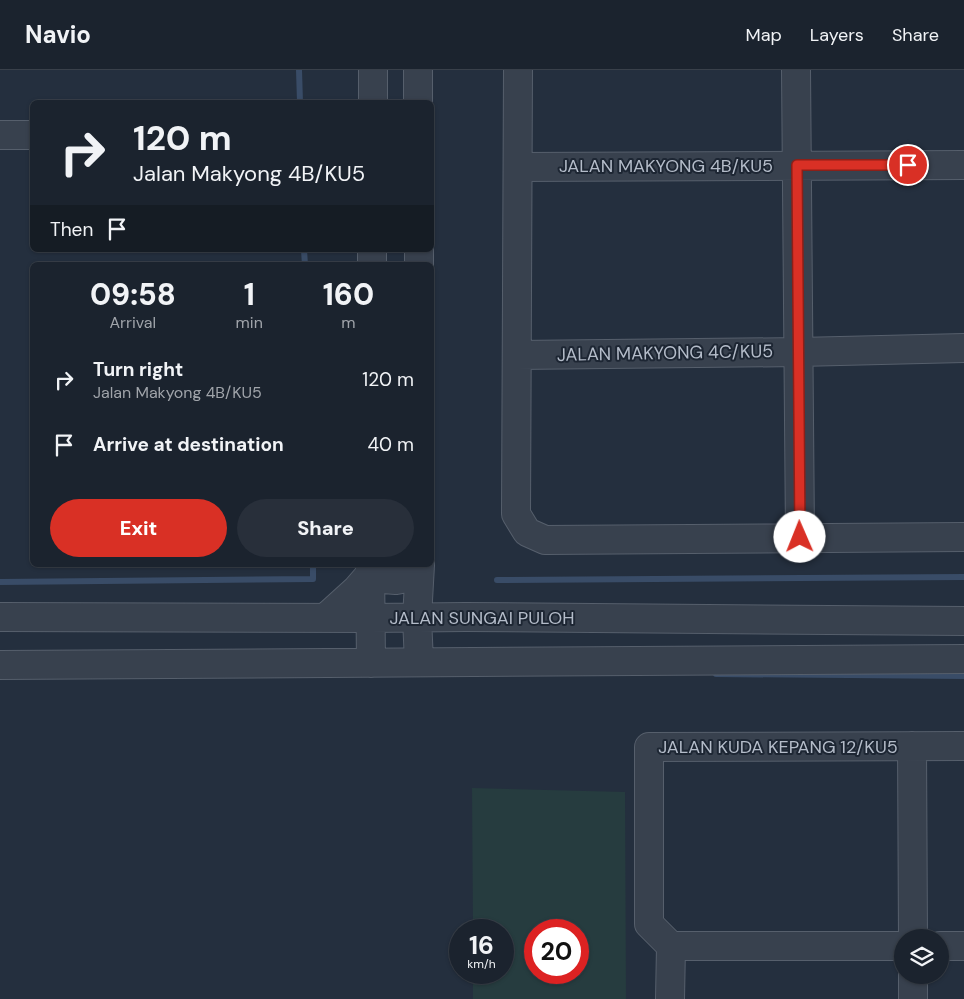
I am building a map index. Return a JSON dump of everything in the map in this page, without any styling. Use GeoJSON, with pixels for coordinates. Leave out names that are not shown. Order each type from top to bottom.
{"type":"FeatureCollection","features":[{"type":"Feature","properties":{"kind":"street"},"geometry":{"type":"LineString","coordinates":[[372,100],[373,70]]}},
{"type":"Feature","properties":{"kind":"street"},"geometry":{"type":"LineString","coordinates":[[418,70],[418,100]]}},
{"type":"Feature","properties":{"kind":"street"},"geometry":{"type":"LineString","coordinates":[[518,70],[516,514],[527,532],[545,540],[964,537]]}},
{"type":"Feature","properties":{"kind":"street"},"geometry":{"type":"LineString","coordinates":[[796,70],[800,537]]}},
{"type":"Feature","properties":{"kind":"street"},"geometry":{"type":"LineString","coordinates":[[0,135],[30,135]]}},
{"type":"Feature","properties":{"kind":"street","name":"JALAN MAKYONG 4B/KU5"},"geometry":{"type":"LineString","coordinates":[[518,167],[964,165]]}},
{"type":"Feature","properties":{"kind":"street","name":"JALAN MAKYONG 4C/KU5"},"geometry":{"type":"LineString","coordinates":[[517,355],[964,348]]}},
{"type":"Feature","properties":{"kind":"street"},"geometry":{"type":"LineString","coordinates":[[370,568],[383,579],[396,580],[407,578],[420,568]]}},
{"type":"Feature","properties":{"kind":"street"},"geometry":{"type":"LineString","coordinates":[[324,618],[353,592],[370,568]]}},
{"type":"Feature","properties":{"kind":"street"},"geometry":{"type":"LineString","coordinates":[[370,568],[371,663]]}},
{"type":"Feature","properties":{"kind":"street"},"geometry":{"type":"LineString","coordinates":[[420,568],[443,601],[465,617]]}},
{"type":"Feature","properties":{"kind":"street"},"geometry":{"type":"LineString","coordinates":[[419,662],[417,618],[420,568]]}},
{"type":"Feature","properties":{"kind":"street","name":"JALAN SUNGAI PULOH"},"geometry":{"type":"LineString","coordinates":[[0,617],[465,617],[964,621]]}},
{"type":"Feature","properties":{"kind":"street"},"geometry":{"type":"LineString","coordinates":[[0,665],[964,659]]}},
{"type":"Feature","properties":{"kind":"street"},"geometry":{"type":"LineString","coordinates":[[912,746],[913,929]]}},
{"type":"Feature","properties":{"kind":"street","name":"JALAN KUDA KEPANG 12/KU5"},"geometry":{"type":"LineString","coordinates":[[671,946],[649,924],[650,747],[964,746]]}},
{"type":"Feature","properties":{"kind":"street"},"geometry":{"type":"LineString","coordinates":[[670,999],[671,946],[894,946]]}},
{"type":"Feature","properties":{"kind":"street"},"geometry":{"type":"LineString","coordinates":[[949,946],[964,946]]}},
{"type":"Feature","properties":{"kind":"street"},"geometry":{"type":"LineString","coordinates":[[913,984],[913,999]]}},
{"type":"Feature","properties":{"kind":"green space"},"geometry":{"type":"Polygon","coordinates":[[[472,788],[625,792],[626,999],[473,999],[473,984],[514,984],[514,919],[473,919],[472,788]]]}},
{"type":"Feature","properties":{"kind":"waterway"},"geometry":{"type":"LineString","coordinates":[[299,70],[300,100]]}},
{"type":"Feature","properties":{"kind":"waterway"},"geometry":{"type":"LineString","coordinates":[[304,252],[305,262]]}},
{"type":"Feature","properties":{"kind":"waterway"},"geometry":{"type":"LineString","coordinates":[[0,582],[313,579],[313,567]]}},
{"type":"Feature","properties":{"kind":"waterway"},"geometry":{"type":"LineString","coordinates":[[497,580],[964,577]]}},
{"type":"Feature","properties":{"kind":"waterway"},"geometry":{"type":"LineString","coordinates":[[716,674],[964,676]]}},
{"type":"Feature","properties":{"kind":"route"},"geometry":{"type":"LineString","coordinates":[[800,537],[797,165],[908,165]]}}]}
